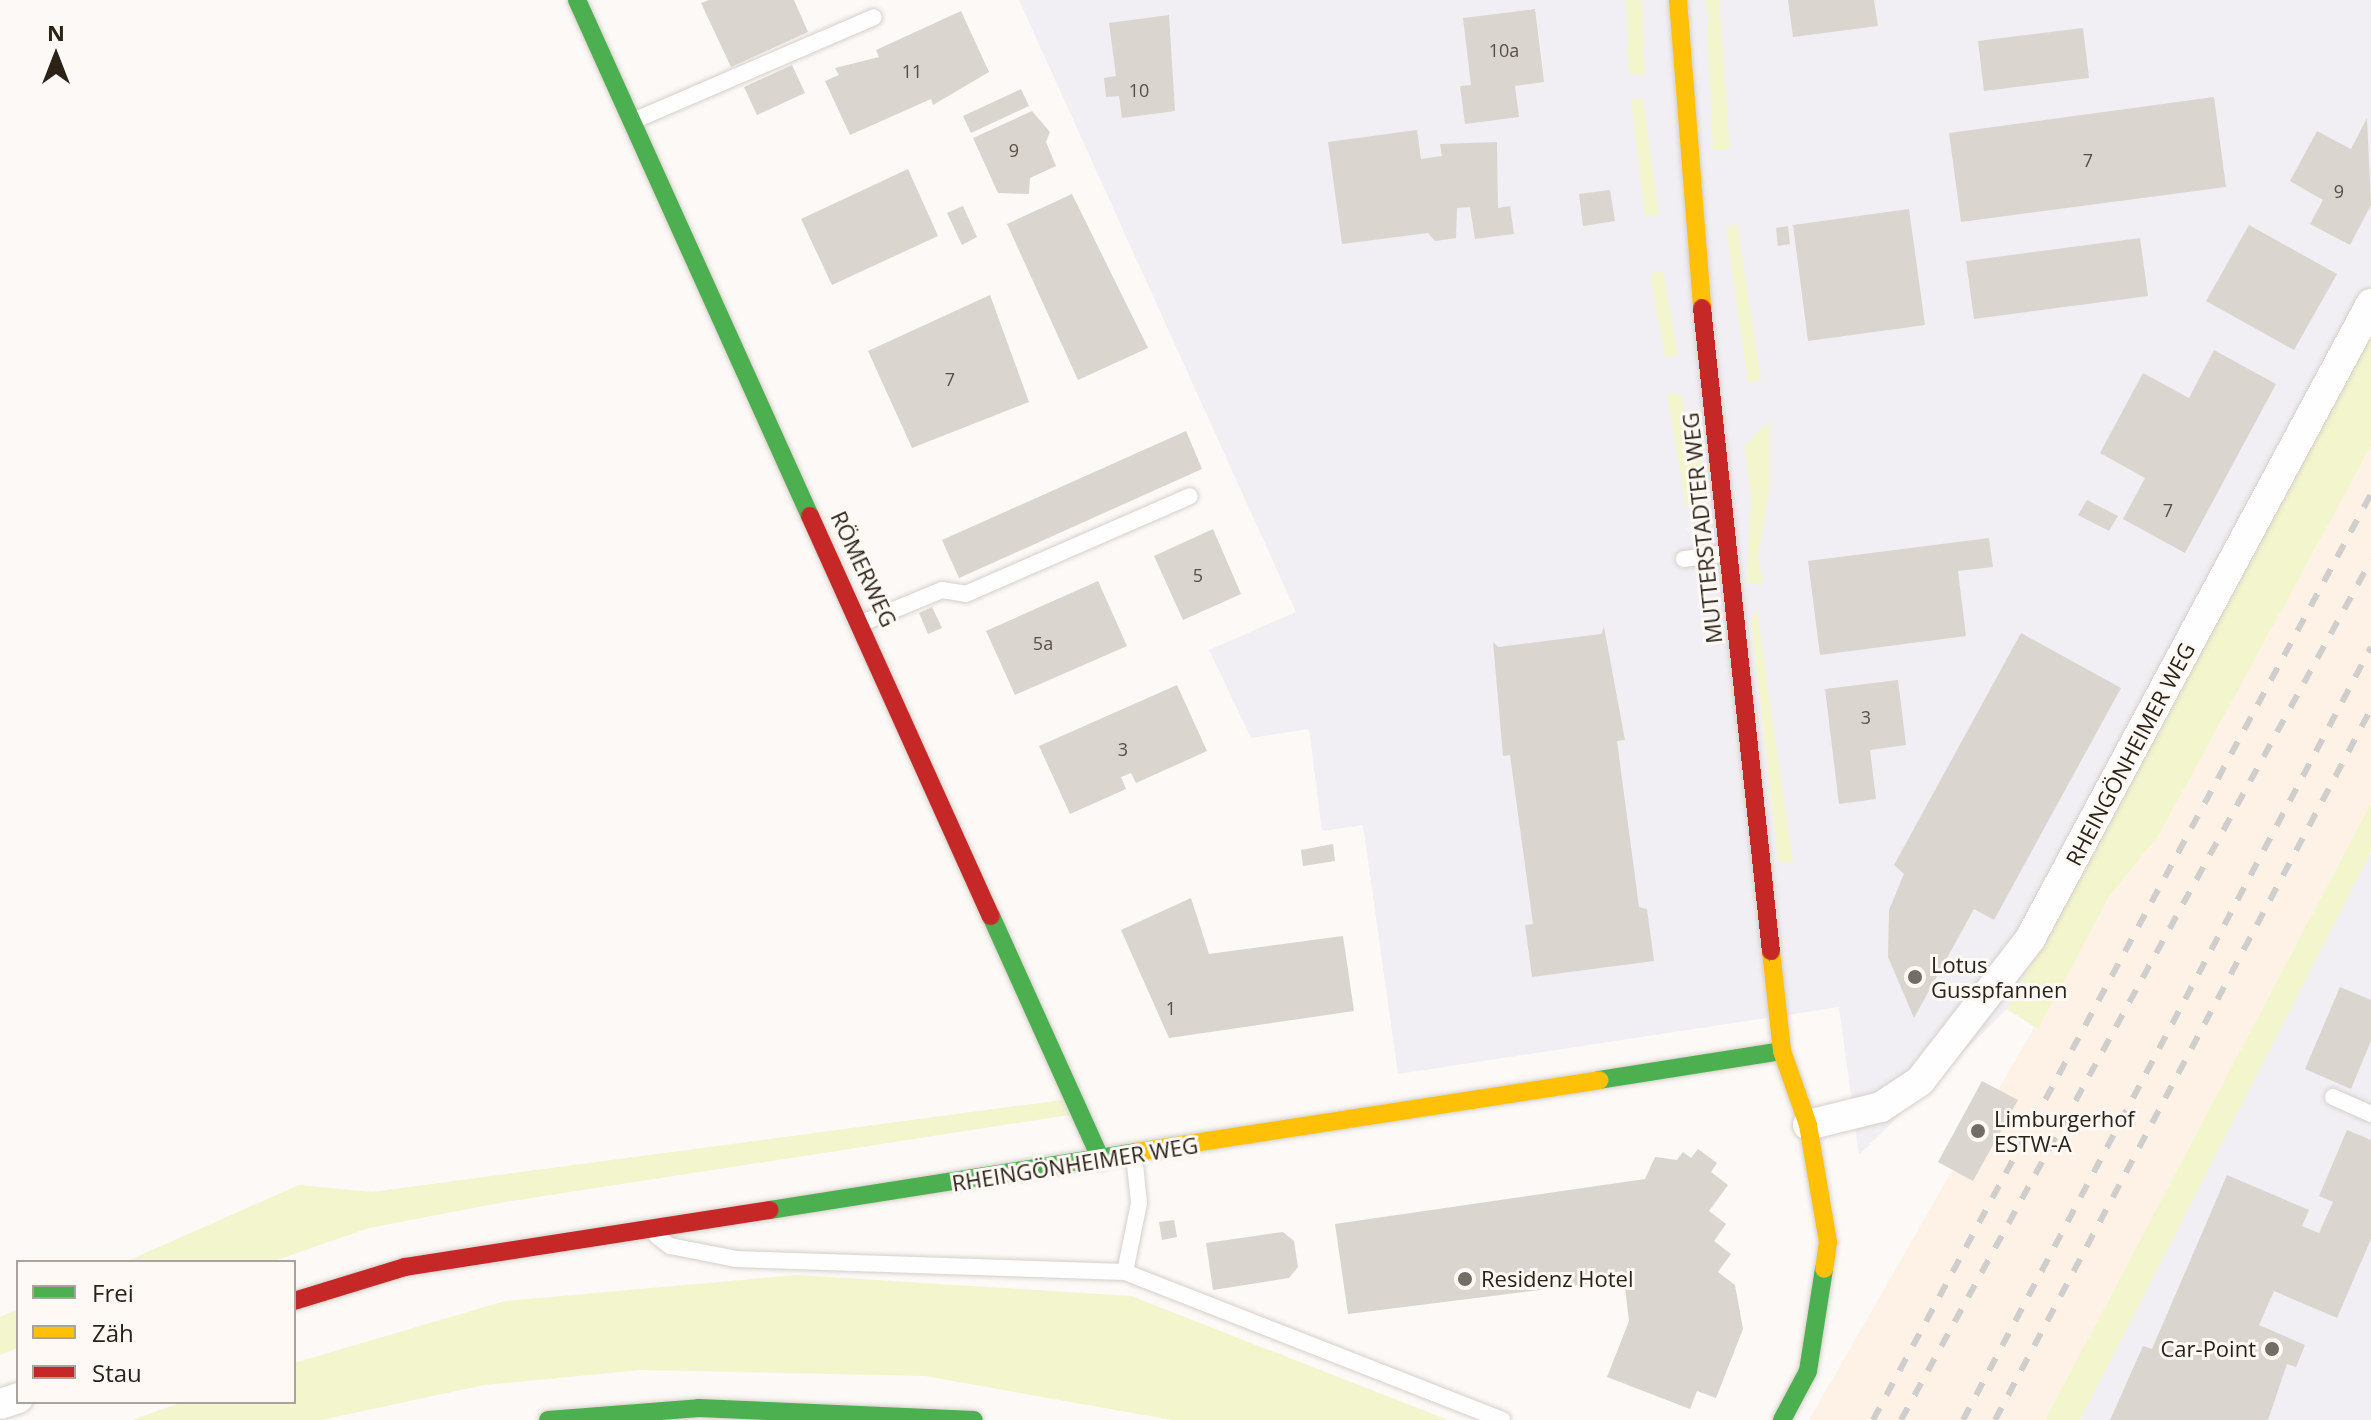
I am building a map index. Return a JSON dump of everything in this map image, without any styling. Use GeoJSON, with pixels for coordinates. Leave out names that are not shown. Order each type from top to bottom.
{"type":"FeatureCollection","features":[{"type":"Feature","properties":{"kind":"street","name":"RÖMERWEG"},"geometry":{"type":"LineString","coordinates":[[577,0],[862,623],[1101,1160]]}},
{"type":"Feature","properties":{"kind":"street","name":"MUTTERSTADTER WEG"},"geometry":{"type":"LineString","coordinates":[[1678,0],[1682,122],[1782,1051]]}},
{"type":"Feature","properties":{"kind":"street","name":"RHEINGÖNHEIMER WEG"},"geometry":{"type":"LineString","coordinates":[[1808,1125],[1881,1107],[1920,1081],[2030,939],[2371,304]]}},
{"type":"Feature","properties":{"kind":"street","name":"RHEINGÖNHEIMER WEG"},"geometry":{"type":"LineString","coordinates":[[296,1300],[405,1267],[1782,1051]]}},
{"type":"Feature","properties":{"kind":"street"},"geometry":{"type":"LineString","coordinates":[[1782,1051],[1808,1125],[1828,1242],[1808,1371],[1782,1420]]}},
{"type":"Feature","properties":{"kind":"street"},"geometry":{"type":"LineString","coordinates":[[548,1420],[713,1408],[974,1420]]}},
{"type":"Feature","properties":{"kind":"lane"},"geometry":{"type":"LineString","coordinates":[[632,121],[874,17]]}},
{"type":"Feature","properties":{"kind":"lane"},"geometry":{"type":"LineString","coordinates":[[862,623],[942,590],[966,594],[1190,496]]}},
{"type":"Feature","properties":{"kind":"lane"},"geometry":{"type":"LineString","coordinates":[[1684,559],[1729,553]]}},
{"type":"Feature","properties":{"kind":"lane"},"geometry":{"type":"LineString","coordinates":[[2333,1097],[2371,1114]]}},
{"type":"Feature","properties":{"kind":"lane"},"geometry":{"type":"LineString","coordinates":[[1125,1272],[1139,1203],[1134,1155]]}},
{"type":"Feature","properties":{"kind":"lane"},"geometry":{"type":"LineString","coordinates":[[650,1230],[670,1246],[736,1259],[1125,1272],[1502,1420]]}},
{"type":"Feature","properties":{"kind":"shaded area"},"geometry":{"type":"Polygon","coordinates":[[[1019,0],[2371,0],[2371,330],[2007,1009],[1859,1155],[1839,1007],[1398,1074],[1363,825],[1322,831],[1309,729],[1251,738],[1209,650],[1296,612],[1019,0]]]}},
{"type":"Feature","properties":{"kind":"shaded area"},"geometry":{"type":"Polygon","coordinates":[[[2371,446],[2371,803],[2045,1420],[1809,1420],[2109,897],[2159,835],[2371,446]]]}},
{"type":"Feature","properties":{"kind":"shaded area"},"geometry":{"type":"Polygon","coordinates":[[[2371,852],[2371,1420],[2080,1420],[2265,1050],[2371,852]]]}},
{"type":"Feature","properties":{"kind":"green space"},"geometry":{"type":"Polygon","coordinates":[[[1626,0],[1642,0],[1645,75],[1629,74],[1626,0]]]}},
{"type":"Feature","properties":{"kind":"green space"},"geometry":{"type":"Polygon","coordinates":[[[1706,0],[1719,0],[1730,149],[1713,149],[1706,0]]]}},
{"type":"Feature","properties":{"kind":"green space"},"geometry":{"type":"Polygon","coordinates":[[[1643,98],[1659,215],[1645,216],[1631,100],[1643,98]]]}},
{"type":"Feature","properties":{"kind":"green space"},"geometry":{"type":"Polygon","coordinates":[[[1737,224],[1761,380],[1748,383],[1726,228],[1737,224]]]}},
{"type":"Feature","properties":{"kind":"green space"},"geometry":{"type":"Polygon","coordinates":[[[1663,271],[1678,355],[1665,357],[1650,274],[1663,271]]]}},
{"type":"Feature","properties":{"kind":"green space"},"geometry":{"type":"Polygon","coordinates":[[[2371,330],[2371,446],[2159,835],[2109,897],[2038,1029],[2007,1009],[2371,330]]]}},
{"type":"Feature","properties":{"kind":"green space"},"geometry":{"type":"Polygon","coordinates":[[[1667,393],[1681,394],[1689,436],[1701,450],[1703,494],[1686,507],[1667,393]]]}},
{"type":"Feature","properties":{"kind":"green space"},"geometry":{"type":"Polygon","coordinates":[[[1770,420],[1770,487],[1758,557],[1763,583],[1747,583],[1751,493],[1744,447],[1770,420]]]}},
{"type":"Feature","properties":{"kind":"green space"},"geometry":{"type":"Polygon","coordinates":[[[1757,610],[1793,863],[1778,861],[1751,619],[1757,610]]]}},
{"type":"Feature","properties":{"kind":"green space"},"geometry":{"type":"Polygon","coordinates":[[[2371,803],[2371,852],[2080,1420],[2045,1420],[2371,803]]]}},
{"type":"Feature","properties":{"kind":"green space"},"geometry":{"type":"Polygon","coordinates":[[[1062,1100],[1069,1115],[499,1203],[369,1228],[277,1260],[130,1260],[299,1185],[372,1192],[1062,1100]]]}},
{"type":"Feature","properties":{"kind":"green space"},"geometry":{"type":"Polygon","coordinates":[[[797,1275],[1131,1296],[1448,1420],[1172,1420],[925,1376],[641,1370],[484,1385],[321,1420],[132,1420],[177,1404],[296,1404],[296,1362],[505,1301],[797,1275]]]}},
{"type":"Feature","properties":{"kind":"green space"},"geometry":{"type":"Polygon","coordinates":[[[16,1310],[16,1349],[0,1355],[0,1317],[16,1310]]]}},
{"type":"Feature","properties":{"kind":"building"},"geometry":{"type":"Polygon","coordinates":[[[709,0],[794,0],[808,32],[731,67],[701,3],[709,0]]]}},
{"type":"Feature","properties":{"kind":"building"},"geometry":{"type":"Polygon","coordinates":[[[1788,0],[1874,0],[1878,26],[1793,37],[1788,0]]]}},
{"type":"Feature","properties":{"kind":"building"},"geometry":{"type":"Polygon","coordinates":[[[1535,9],[1544,82],[1515,86],[1519,117],[1465,124],[1460,86],[1471,85],[1463,18],[1535,9]]]}},
{"type":"Feature","properties":{"kind":"building"},"geometry":{"type":"Polygon","coordinates":[[[961,11],[989,72],[933,105],[931,99],[850,135],[825,81],[839,75],[835,68],[879,57],[876,50],[961,11]]]}},
{"type":"Feature","properties":{"kind":"building"},"geometry":{"type":"Polygon","coordinates":[[[1169,15],[1175,111],[1122,118],[1119,96],[1106,97],[1104,78],[1116,76],[1109,23],[1169,15]]]}},
{"type":"Feature","properties":{"kind":"building"},"geometry":{"type":"Polygon","coordinates":[[[2083,28],[2089,78],[1984,91],[1978,41],[2083,28]]]}},
{"type":"Feature","properties":{"kind":"building"},"geometry":{"type":"Polygon","coordinates":[[[792,65],[805,93],[757,115],[744,87],[792,65]]]}},
{"type":"Feature","properties":{"kind":"building"},"geometry":{"type":"Polygon","coordinates":[[[1021,89],[1029,106],[971,133],[963,116],[1021,89]]]}},
{"type":"Feature","properties":{"kind":"building"},"geometry":{"type":"Polygon","coordinates":[[[2214,97],[2226,187],[1961,222],[1949,133],[2214,97]]]}},
{"type":"Feature","properties":{"kind":"building"},"geometry":{"type":"Polygon","coordinates":[[[1032,111],[1050,132],[1046,142],[1056,166],[1030,178],[1029,194],[998,193],[973,138],[1032,111]]]}},
{"type":"Feature","properties":{"kind":"building"},"geometry":{"type":"Polygon","coordinates":[[[2367,118],[2371,205],[2350,245],[2310,224],[2323,200],[2290,181],[2317,131],[2351,149],[2367,118]]]}},
{"type":"Feature","properties":{"kind":"building"},"geometry":{"type":"Polygon","coordinates":[[[1417,130],[1421,159],[1442,156],[1440,144],[1497,142],[1498,208],[1510,206],[1514,234],[1475,239],[1470,207],[1457,208],[1456,238],[1435,241],[1428,233],[1342,244],[1328,142],[1417,130]]]}},
{"type":"Feature","properties":{"kind":"building"},"geometry":{"type":"Polygon","coordinates":[[[908,169],[938,236],[832,285],[801,219],[908,169]]]}},
{"type":"Feature","properties":{"kind":"building"},"geometry":{"type":"Polygon","coordinates":[[[1610,190],[1615,221],[1583,226],[1579,194],[1610,190]]]}},
{"type":"Feature","properties":{"kind":"building"},"geometry":{"type":"Polygon","coordinates":[[[1072,194],[1148,348],[1078,380],[1007,224],[1072,194]]]}},
{"type":"Feature","properties":{"kind":"building"},"geometry":{"type":"Polygon","coordinates":[[[963,206],[977,237],[962,245],[947,213],[963,206]]]}},
{"type":"Feature","properties":{"kind":"building"},"geometry":{"type":"Polygon","coordinates":[[[1909,209],[1925,325],[1808,341],[1793,225],[1909,209]]]}},
{"type":"Feature","properties":{"kind":"building"},"geometry":{"type":"Polygon","coordinates":[[[2249,225],[2337,274],[2294,350],[2206,301],[2249,225]]]}},
{"type":"Feature","properties":{"kind":"building"},"geometry":{"type":"Polygon","coordinates":[[[1788,226],[1790,244],[1778,246],[1776,228],[1788,226]]]}},
{"type":"Feature","properties":{"kind":"building"},"geometry":{"type":"Polygon","coordinates":[[[2140,238],[2148,296],[1974,319],[1966,261],[2140,238]]]}},
{"type":"Feature","properties":{"kind":"building"},"geometry":{"type":"Polygon","coordinates":[[[990,295],[1029,402],[912,448],[868,351],[990,295]]]}},
{"type":"Feature","properties":{"kind":"building"},"geometry":{"type":"Polygon","coordinates":[[[2214,350],[2276,384],[2185,553],[2123,519],[2145,478],[2100,453],[2143,373],[2189,398],[2214,350]]]}},
{"type":"Feature","properties":{"kind":"building"},"geometry":{"type":"Polygon","coordinates":[[[1186,431],[1202,469],[959,578],[942,540],[1186,431]]]}},
{"type":"Feature","properties":{"kind":"building"},"geometry":{"type":"Polygon","coordinates":[[[2087,500],[2118,516],[2109,531],[2078,515],[2087,500]]]}},
{"type":"Feature","properties":{"kind":"building"},"geometry":{"type":"Polygon","coordinates":[[[1213,529],[1241,594],[1183,620],[1154,556],[1213,529]]]}},
{"type":"Feature","properties":{"kind":"building"},"geometry":{"type":"Polygon","coordinates":[[[1989,538],[1993,567],[1958,571],[1966,636],[1820,655],[1808,561],[1989,538]]]}},
{"type":"Feature","properties":{"kind":"building"},"geometry":{"type":"Polygon","coordinates":[[[1098,581],[1127,646],[1015,695],[986,631],[1098,581]]]}},
{"type":"Feature","properties":{"kind":"building"},"geometry":{"type":"Polygon","coordinates":[[[932,607],[942,628],[928,634],[919,613],[932,607]]]}},
{"type":"Feature","properties":{"kind":"building"},"geometry":{"type":"Polygon","coordinates":[[[1604,627],[1625,740],[1617,741],[1639,907],[1647,909],[1654,961],[1532,977],[1525,925],[1533,924],[1510,755],[1503,756],[1493,642],[1498,647],[1601,634],[1604,627]]]}},
{"type":"Feature","properties":{"kind":"building"},"geometry":{"type":"Polygon","coordinates":[[[2021,633],[2121,688],[1994,920],[1974,909],[1914,1018],[1888,957],[1889,910],[1904,874],[1894,865],[2021,633]]]}},
{"type":"Feature","properties":{"kind":"building"},"geometry":{"type":"Polygon","coordinates":[[[1898,680],[1906,745],[1870,750],[1876,799],[1839,804],[1825,689],[1898,680]]]}},
{"type":"Feature","properties":{"kind":"building"},"geometry":{"type":"Polygon","coordinates":[[[1177,685],[1207,751],[1136,783],[1131,773],[1121,777],[1126,789],[1070,814],[1039,746],[1177,685]]]}},
{"type":"Feature","properties":{"kind":"building"},"geometry":{"type":"Polygon","coordinates":[[[1333,844],[1335,861],[1303,866],[1301,850],[1333,844]]]}},
{"type":"Feature","properties":{"kind":"building"},"geometry":{"type":"Polygon","coordinates":[[[1191,898],[1209,954],[1343,936],[1354,1011],[1169,1038],[1121,930],[1191,898]]]}},
{"type":"Feature","properties":{"kind":"building"},"geometry":{"type":"Polygon","coordinates":[[[2340,987],[2371,1000],[2371,1041],[2351,1089],[2305,1069],[2340,987]]]}},
{"type":"Feature","properties":{"kind":"building","name":"Limburgerhof ESTW-A"},"geometry":{"type":"Polygon","coordinates":[[[1982,1081],[2018,1100],[1973,1181],[1938,1162],[1982,1081]]]}},
{"type":"Feature","properties":{"kind":"building"},"geometry":{"type":"Polygon","coordinates":[[[2347,1130],[2371,1140],[2371,1239],[2337,1318],[2274,1291],[2259,1325],[2305,1345],[2296,1367],[2287,1364],[2268,1420],[2110,1420],[2143,1346],[2152,1349],[2227,1175],[2309,1210],[2302,1226],[2319,1233],[2333,1202],[2319,1196],[2347,1130]]]}},
{"type":"Feature","properties":{"kind":"building","name":"Residenz Hotel"},"geometry":{"type":"Polygon","coordinates":[[[1698,1149],[1717,1163],[1711,1172],[1728,1185],[1709,1211],[1726,1224],[1714,1241],[1731,1254],[1718,1272],[1735,1285],[1743,1329],[1716,1398],[1697,1391],[1690,1409],[1607,1377],[1629,1321],[1623,1271],[1586,1277],[1587,1284],[1348,1314],[1335,1224],[1645,1179],[1655,1157],[1677,1160],[1683,1152],[1691,1158],[1698,1149]]]}},
{"type":"Feature","properties":{"kind":"building"},"geometry":{"type":"Polygon","coordinates":[[[1174,1220],[1177,1237],[1162,1240],[1159,1222],[1174,1220]]]}},
{"type":"Feature","properties":{"kind":"building"},"geometry":{"type":"Polygon","coordinates":[[[1283,1232],[1294,1241],[1298,1267],[1289,1278],[1213,1290],[1206,1243],[1283,1232]]]}},
{"type":"Feature","properties":{"kind":"railway"},"geometry":{"type":"LineString","coordinates":[[1873,1420],[2371,494]]}},
{"type":"Feature","properties":{"kind":"railway"},"geometry":{"type":"LineString","coordinates":[[1901,1420],[2371,560]]}},
{"type":"Feature","properties":{"kind":"railway"},"geometry":{"type":"LineString","coordinates":[[1963,1420],[2371,647]]}},
{"type":"Feature","properties":{"kind":"railway"},"geometry":{"type":"LineString","coordinates":[[1995,1420],[2371,709]]}},
{"type":"Feature","properties":{"kind":"traffic: fast"},"geometry":{"type":"LineString","coordinates":[[577,0],[810,516]]}},
{"type":"Feature","properties":{"kind":"traffic: fast"},"geometry":{"type":"LineString","coordinates":[[991,916],[1101,1160]]}},
{"type":"Feature","properties":{"kind":"traffic: fast"},"geometry":{"type":"LineString","coordinates":[[1599,1080],[1782,1051]]}},
{"type":"Feature","properties":{"kind":"traffic: fast"},"geometry":{"type":"LineString","coordinates":[[770,1210],[1136,1152]]}},
{"type":"Feature","properties":{"kind":"traffic: fast"},"geometry":{"type":"LineString","coordinates":[[1782,1420],[1808,1371],[1824,1269]]}},
{"type":"Feature","properties":{"kind":"traffic: fast"},"geometry":{"type":"LineString","coordinates":[[548,1420],[699,1408],[974,1420]]}},
{"type":"Feature","properties":{"kind":"traffic: slow"},"geometry":{"type":"LineString","coordinates":[[1678,0],[1702,308]]}},
{"type":"Feature","properties":{"kind":"traffic: slow"},"geometry":{"type":"LineString","coordinates":[[1771,951],[1782,1051],[1808,1125],[1828,1242],[1824,1269]]}},
{"type":"Feature","properties":{"kind":"traffic: slow"},"geometry":{"type":"LineString","coordinates":[[1136,1152],[1599,1080]]}},
{"type":"Feature","properties":{"kind":"traffic: jam"},"geometry":{"type":"LineString","coordinates":[[1702,308],[1771,951]]}},
{"type":"Feature","properties":{"kind":"traffic: jam"},"geometry":{"type":"LineString","coordinates":[[810,516],[991,916]]}},
{"type":"Feature","properties":{"kind":"traffic: jam"},"geometry":{"type":"LineString","coordinates":[[296,1300],[405,1267],[770,1210]]}},
{"type":"Feature","properties":{"kind":"place","name":"Lotus Gusspfannen"},"geometry":{"type":"Point","coordinates":[1915,977]}},
{"type":"Feature","properties":{"kind":"place","name":"Limburgerhof ESTW-A"},"geometry":{"type":"Point","coordinates":[1978,1131]}},
{"type":"Feature","properties":{"kind":"place","name":"Residenz Hotel"},"geometry":{"type":"Point","coordinates":[1465,1279]}},
{"type":"Feature","properties":{"kind":"place","name":"Car-Point"},"geometry":{"type":"Point","coordinates":[2272,1349]}}]}
